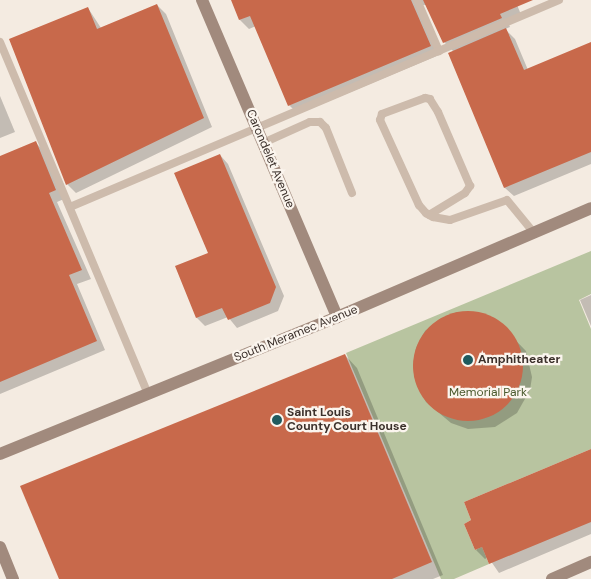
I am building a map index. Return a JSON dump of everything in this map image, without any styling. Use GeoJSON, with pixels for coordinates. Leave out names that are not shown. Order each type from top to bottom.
{"type":"FeatureCollection","features":[{"type":"Feature","properties":{"kind":"street","name":"Carondelet Avenue"},"geometry":{"type":"LineString","coordinates":[[202,0],[337,317]]}},
{"type":"Feature","properties":{"kind":"street","name":"South Meramec Avenue"},"geometry":{"type":"LineString","coordinates":[[0,454],[337,317],[591,208]]}},
{"type":"Feature","properties":{"kind":"street"},"geometry":{"type":"LineString","coordinates":[[0,547],[13,579]]}},
{"type":"Feature","properties":{"kind":"street"},"geometry":{"type":"LineString","coordinates":[[552,579],[591,562]]}},
{"type":"Feature","properties":{"kind":"lane"},"geometry":{"type":"LineString","coordinates":[[418,0],[439,51]]}},
{"type":"Feature","properties":{"kind":"lane"},"geometry":{"type":"LineString","coordinates":[[70,207],[559,0]]}},
{"type":"Feature","properties":{"kind":"lane"},"geometry":{"type":"LineString","coordinates":[[0,42],[148,394]]}},
{"type":"Feature","properties":{"kind":"lane"},"geometry":{"type":"LineString","coordinates":[[429,215],[465,193],[470,186],[438,112],[430,99],[425,98],[390,110],[380,120],[419,205],[429,215],[450,220],[503,200],[511,204],[534,233]]}},
{"type":"Feature","properties":{"kind":"lane"},"geometry":{"type":"LineString","coordinates":[[263,143],[310,122],[320,122],[326,128],[352,193]]}},
{"type":"Feature","properties":{"kind":"green space","name":"Memorial Park"},"geometry":{"type":"Polygon","coordinates":[[[591,251],[591,294],[579,300],[591,329],[591,449],[464,502],[471,520],[464,524],[475,550],[482,547],[489,564],[454,579],[441,579],[346,353],[591,251]]]}},
{"type":"Feature","properties":{"kind":"building"},"geometry":{"type":"Polygon","coordinates":[[[231,0],[411,0],[431,46],[288,106],[250,16],[239,20],[231,0]]]}},
{"type":"Feature","properties":{"kind":"building"},"geometry":{"type":"Polygon","coordinates":[[[423,0],[533,0],[500,14],[502,18],[443,43],[423,0]]]}},
{"type":"Feature","properties":{"kind":"building"},"geometry":{"type":"Polygon","coordinates":[[[157,4],[204,118],[66,185],[9,39],[88,7],[97,29],[157,4]]]}},
{"type":"Feature","properties":{"kind":"building"},"geometry":{"type":"Polygon","coordinates":[[[506,28],[524,70],[591,42],[591,152],[504,188],[448,53],[506,28]]]}},
{"type":"Feature","properties":{"kind":"building"},"geometry":{"type":"Polygon","coordinates":[[[36,141],[56,190],[49,193],[82,270],[69,275],[97,341],[0,382],[0,156],[36,141]]]}},
{"type":"Feature","properties":{"kind":"building"},"geometry":{"type":"Polygon","coordinates":[[[220,154],[276,287],[270,303],[228,320],[222,308],[196,318],[175,266],[208,253],[174,173],[220,154]]]}},
{"type":"Feature","properties":{"kind":"building","name":"Amphitheater"},"geometry":{"type":"Polygon","coordinates":[[[468,311],[489,315],[507,327],[519,345],[523,366],[519,387],[507,405],[489,417],[468,421],[447,417],[429,405],[417,387],[413,366],[417,345],[429,327],[447,315],[468,311]]]}},
{"type":"Feature","properties":{"kind":"building","name":"Saint Louis County Court House"},"geometry":{"type":"Polygon","coordinates":[[[345,354],[432,562],[392,579],[59,579],[20,486],[345,354]]]}},
{"type":"Feature","properties":{"kind":"building"},"geometry":{"type":"Polygon","coordinates":[[[591,449],[591,522],[489,564],[482,547],[475,550],[464,524],[471,520],[464,502],[591,449]]]}},
{"type":"Feature","properties":{"kind":"place","name":"Amphitheater"},"geometry":{"type":"Point","coordinates":[468,360]}},
{"type":"Feature","properties":{"kind":"place","name":"Saint Louis County Court House"},"geometry":{"type":"Point","coordinates":[277,420]}}]}
